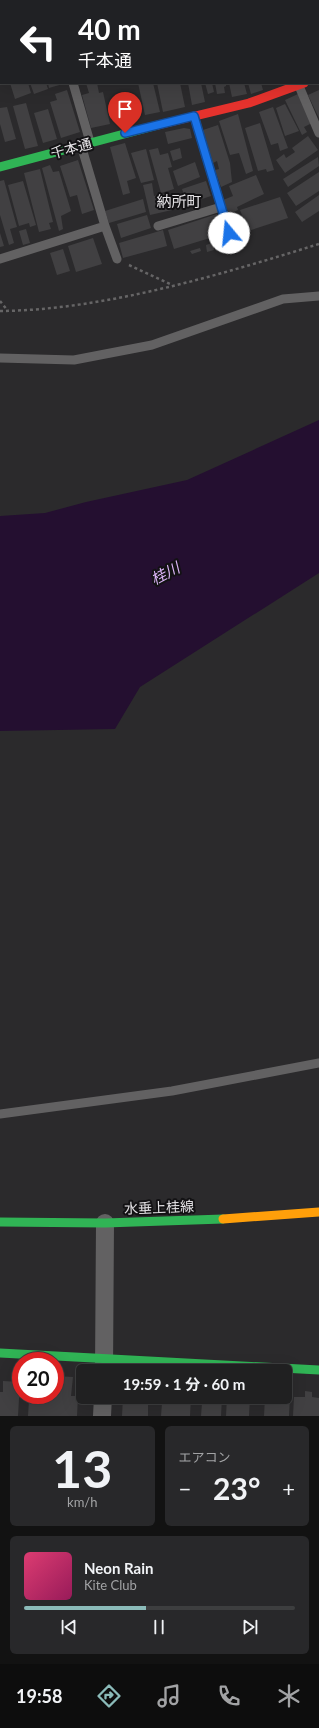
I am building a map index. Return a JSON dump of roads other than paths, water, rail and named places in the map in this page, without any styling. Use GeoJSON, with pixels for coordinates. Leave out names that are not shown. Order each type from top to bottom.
{"type":"FeatureCollection","features":[{"type":"Feature","properties":{"kind":"street","name":"千本通"},"geometry":{"type":"LineString","coordinates":[[0,167],[86,143],[249,104],[301,84]]}},
{"type":"Feature","properties":{"kind":"street","name":"水垂上桂線"},"geometry":{"type":"LineString","coordinates":[[0,1222],[104,1223],[241,1218],[319,1212]]}},
{"type":"Feature","properties":{"kind":"street"},"geometry":{"type":"LineString","coordinates":[[104,1223],[104,1364]]}},
{"type":"Feature","properties":{"kind":"street"},"geometry":{"type":"LineString","coordinates":[[0,1353],[95,1364]]}},
{"type":"Feature","properties":{"kind":"street"},"geometry":{"type":"LineString","coordinates":[[292,1369],[319,1370]]}},
{"type":"Feature","properties":{"kind":"street"},"geometry":{"type":"LineString","coordinates":[[102,1416],[103,1404]]}},
{"type":"Feature","properties":{"kind":"lane"},"geometry":{"type":"LineString","coordinates":[[73,84],[105,226],[117,259]]}},
{"type":"Feature","properties":{"kind":"lane"},"geometry":{"type":"LineString","coordinates":[[301,84],[319,134]]}},
{"type":"Feature","properties":{"kind":"lane"},"geometry":{"type":"LineString","coordinates":[[194,116],[229,233]]}},
{"type":"Feature","properties":{"kind":"lane"},"geometry":{"type":"LineString","coordinates":[[158,226],[221,207]]}},
{"type":"Feature","properties":{"kind":"lane"},"geometry":{"type":"LineString","coordinates":[[0,259],[105,226]]}},
{"type":"Feature","properties":{"kind":"lane"},"geometry":{"type":"LineString","coordinates":[[0,358],[74,360],[152,345],[283,299],[319,296]]}},
{"type":"Feature","properties":{"kind":"lane"},"geometry":{"type":"LineString","coordinates":[[0,1114],[172,1091],[319,1063]]}},
{"type":"Feature","properties":{"kind":"water","name":"桂川"},"geometry":{"type":"Polygon","coordinates":[[[319,420],[319,573],[140,687],[115,729],[0,731],[0,516],[45,513],[86,502],[187,480],[319,420]]]}},
{"type":"Feature","properties":{"kind":"district","name":"納所町"},"geometry":{"type":"Point","coordinates":[179,201]}}]}
